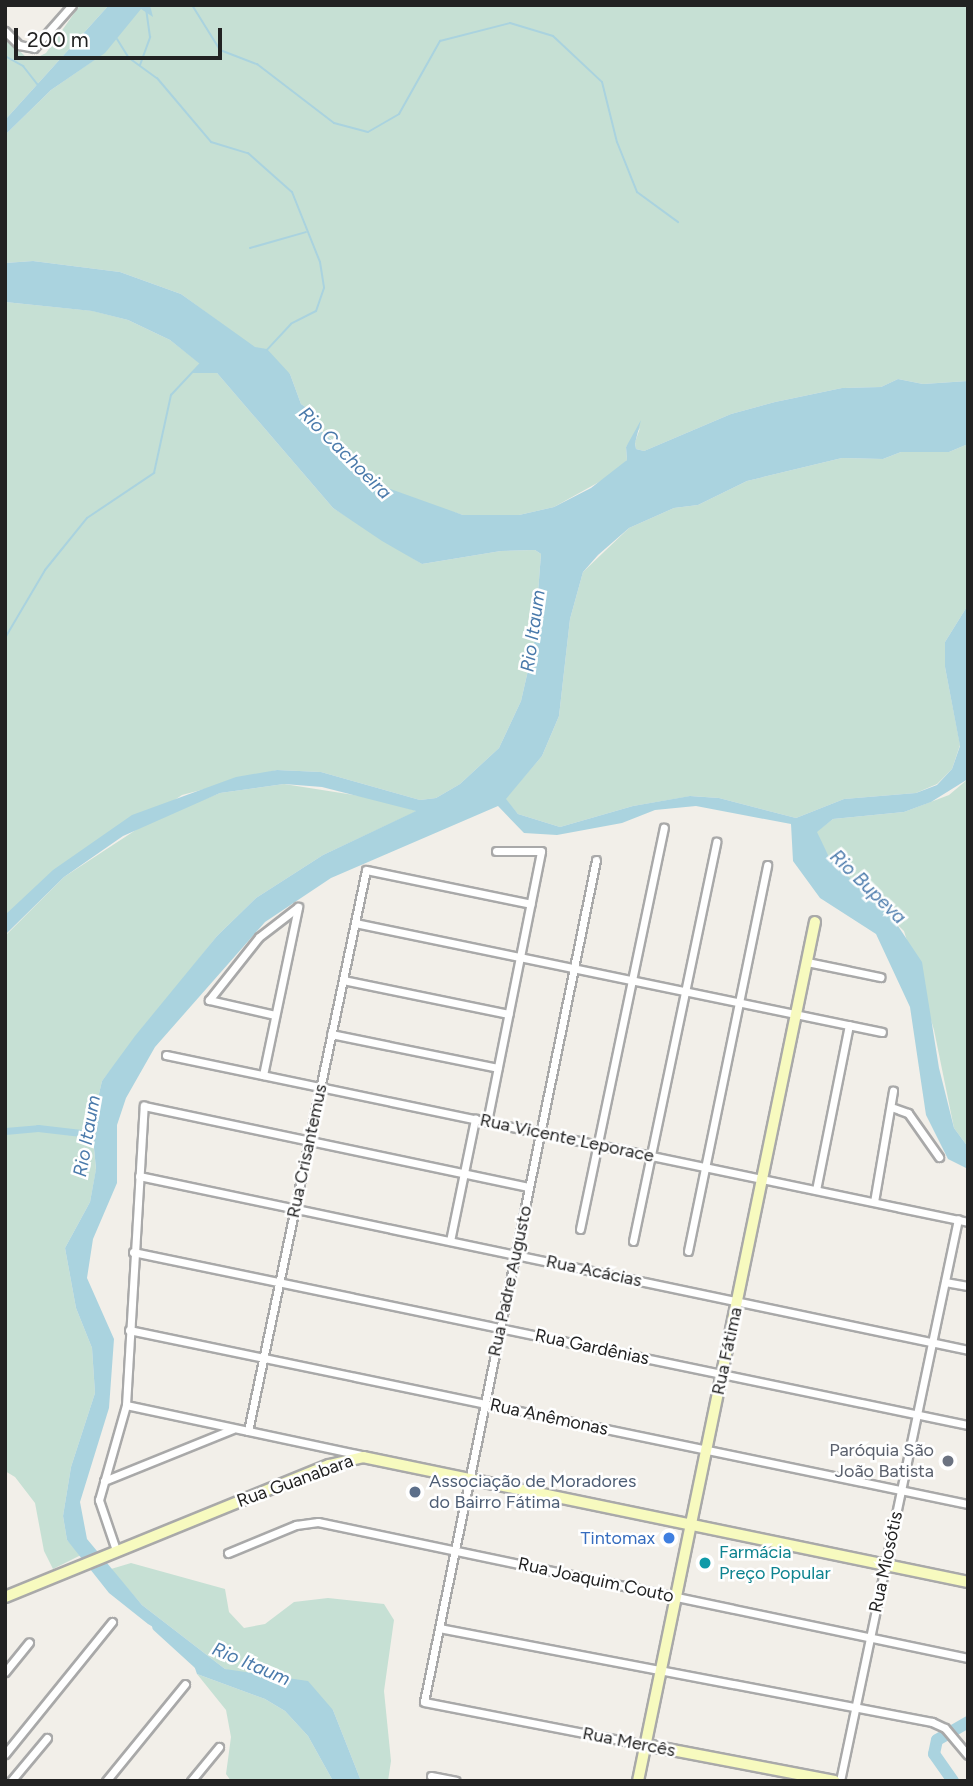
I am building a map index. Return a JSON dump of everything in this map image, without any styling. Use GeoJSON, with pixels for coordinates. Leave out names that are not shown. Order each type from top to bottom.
{"type":"FeatureCollection","features":[{"type":"Feature","properties":{"kind":"main road","name":"Rua Fátima"},"geometry":{"type":"LineString","coordinates":[[638,1781],[816,922]]}},
{"type":"Feature","properties":{"kind":"main road","name":"Rua Guanabara"},"geometry":{"type":"LineString","coordinates":[[5,1597],[329,1465],[373,1457],[968,1582]]}},
{"type":"Feature","properties":{"kind":"main road","name":"Rua Mercês"},"geometry":{"type":"LineString","coordinates":[[646,1745],[838,1781]]}},
{"type":"Feature","properties":{"kind":"street"},"geometry":{"type":"LineString","coordinates":[[5,31],[19,44],[34,48],[72,5]]}},
{"type":"Feature","properties":{"kind":"street"},"geometry":{"type":"LineString","coordinates":[[580,1230],[664,828]]}},
{"type":"Feature","properties":{"kind":"street"},"geometry":{"type":"LineString","coordinates":[[633,1241],[716,842]]}},
{"type":"Feature","properties":{"kind":"street"},"geometry":{"type":"LineString","coordinates":[[487,1122],[541,851],[496,851]]}},
{"type":"Feature","properties":{"kind":"street","name":"Rua Padre Augusto"},"geometry":{"type":"LineString","coordinates":[[424,1702],[596,860]]}},
{"type":"Feature","properties":{"kind":"street"},"geometry":{"type":"LineString","coordinates":[[688,1251],[767,864]]}},
{"type":"Feature","properties":{"kind":"street","name":"Rua Crisantemus"},"geometry":{"type":"LineString","coordinates":[[247,1431],[366,870],[531,904]]}},
{"type":"Feature","properties":{"kind":"street"},"geometry":{"type":"LineString","coordinates":[[263,1075],[298,907],[259,937],[209,1000],[275,1015]]}},
{"type":"Feature","properties":{"kind":"street"},"geometry":{"type":"LineString","coordinates":[[355,923],[882,1032]]}},
{"type":"Feature","properties":{"kind":"street"},"geometry":{"type":"LineString","coordinates":[[807,962],[880,977]]}},
{"type":"Feature","properties":{"kind":"street"},"geometry":{"type":"LineString","coordinates":[[343,980],[509,1014]]}},
{"type":"Feature","properties":{"kind":"street"},"geometry":{"type":"LineString","coordinates":[[816,1190],[849,1025]]}},
{"type":"Feature","properties":{"kind":"street"},"geometry":{"type":"LineString","coordinates":[[331,1034],[498,1068]]}},
{"type":"Feature","properties":{"kind":"street","name":"Rua Vicente Leporace"},"geometry":{"type":"LineString","coordinates":[[166,1055],[968,1222]]}},
{"type":"Feature","properties":{"kind":"street"},"geometry":{"type":"LineString","coordinates":[[874,1202],[894,1108],[894,1091]]}},
{"type":"Feature","properties":{"kind":"street"},"geometry":{"type":"LineString","coordinates":[[113,1552],[99,1507],[126,1405],[133,1252],[144,1106],[529,1187]]}},
{"type":"Feature","properties":{"kind":"street"},"geometry":{"type":"LineString","coordinates":[[894,1108],[908,1113],[939,1157]]}},
{"type":"Feature","properties":{"kind":"street"},"geometry":{"type":"LineString","coordinates":[[450,1241],[475,1119]]}},
{"type":"Feature","properties":{"kind":"street","name":"Rua Acácias"},"geometry":{"type":"LineString","coordinates":[[139,1176],[968,1350]]}},
{"type":"Feature","properties":{"kind":"street","name":"Rua Miosótis"},"geometry":{"type":"LineString","coordinates":[[838,1781],[958,1220]]}},
{"type":"Feature","properties":{"kind":"street","name":"Rua Gardênias"},"geometry":{"type":"LineString","coordinates":[[133,1252],[968,1425]]}},
{"type":"Feature","properties":{"kind":"street"},"geometry":{"type":"LineString","coordinates":[[944,1282],[968,1286]]}},
{"type":"Feature","properties":{"kind":"street","name":"Rua Anêmonas"},"geometry":{"type":"LineString","coordinates":[[130,1329],[968,1504]]}},
{"type":"Feature","properties":{"kind":"street"},"geometry":{"type":"LineString","coordinates":[[126,1405],[373,1457]]}},
{"type":"Feature","properties":{"kind":"street"},"geometry":{"type":"LineString","coordinates":[[104,1481],[235,1428]]}},
{"type":"Feature","properties":{"kind":"street"},"geometry":{"type":"LineString","coordinates":[[328,1448],[329,1465]]}},
{"type":"Feature","properties":{"kind":"street","name":"Rua Joaquim Couto"},"geometry":{"type":"LineString","coordinates":[[228,1553],[306,1521],[968,1658]]}},
{"type":"Feature","properties":{"kind":"street"},"geometry":{"type":"LineString","coordinates":[[5,1754],[113,1622]]}},
{"type":"Feature","properties":{"kind":"street"},"geometry":{"type":"LineString","coordinates":[[439,1628],[855,1708],[945,1728],[968,1755]]}},
{"type":"Feature","properties":{"kind":"street"},"geometry":{"type":"LineString","coordinates":[[5,1672],[29,1642]]}},
{"type":"Feature","properties":{"kind":"street"},"geometry":{"type":"LineString","coordinates":[[106,1781],[185,1684]]}},
{"type":"Feature","properties":{"kind":"street","name":"Rua Mercês"},"geometry":{"type":"LineString","coordinates":[[424,1702],[646,1745]]}},
{"type":"Feature","properties":{"kind":"street"},"geometry":{"type":"LineString","coordinates":[[11,1781],[47,1738]]}},
{"type":"Feature","properties":{"kind":"street"},"geometry":{"type":"LineString","coordinates":[[191,1781],[219,1746]]}},
{"type":"Feature","properties":{"kind":"street"},"geometry":{"type":"LineString","coordinates":[[431,1776],[456,1781]]}},
{"type":"Feature","properties":{"kind":"green space"},"geometry":{"type":"Polygon","coordinates":[[[80,5],[109,5],[5,120],[5,37],[27,58],[36,58],[46,53],[80,5]]]}},
{"type":"Feature","properties":{"kind":"green space"},"geometry":{"type":"Polygon","coordinates":[[[150,5],[968,5],[968,381],[923,384],[898,379],[881,387],[842,388],[775,402],[731,414],[644,451],[636,449],[635,442],[640,428],[626,447],[627,460],[617,472],[554,507],[519,515],[463,515],[397,495],[382,486],[316,425],[313,412],[301,404],[290,374],[181,294],[120,272],[33,261],[5,263],[5,135],[51,90],[97,58],[141,8],[151,14],[150,5]]]}},
{"type":"Feature","properties":{"kind":"green space"},"geometry":{"type":"Polygon","coordinates":[[[5,302],[93,311],[128,320],[170,340],[201,364],[193,373],[217,373],[333,508],[422,564],[501,551],[535,550],[541,554],[534,644],[521,701],[499,748],[460,784],[436,798],[420,800],[321,772],[277,770],[182,795],[5,915],[5,302]]]}},
{"type":"Feature","properties":{"kind":"green space"},"geometry":{"type":"Polygon","coordinates":[[[968,444],[968,605],[945,642],[945,667],[960,745],[952,769],[937,784],[916,793],[844,799],[796,818],[719,798],[691,796],[633,806],[560,827],[518,814],[505,799],[542,756],[559,716],[570,619],[583,572],[629,528],[674,508],[698,505],[747,481],[842,458],[883,459],[901,452],[949,452],[968,444]]]}},
{"type":"Feature","properties":{"kind":"green space"},"geometry":{"type":"Polygon","coordinates":[[[968,779],[968,1147],[954,1128],[934,1030],[904,931],[831,861],[816,832],[833,819],[904,812],[949,795],[968,779]]]}},
{"type":"Feature","properties":{"kind":"green space"},"geometry":{"type":"Polygon","coordinates":[[[284,784],[373,798],[417,811],[323,855],[256,898],[217,936],[102,1081],[88,1140],[94,1148],[96,1170],[90,1202],[65,1248],[76,1308],[92,1348],[95,1393],[71,1467],[63,1516],[67,1540],[81,1555],[53,1569],[44,1551],[35,1503],[15,1477],[5,1471],[5,936],[64,877],[148,822],[220,793],[284,784]]]}},
{"type":"Feature","properties":{"kind":"green space"},"geometry":{"type":"Polygon","coordinates":[[[131,1563],[225,1589],[229,1612],[244,1628],[265,1624],[294,1602],[328,1598],[384,1604],[394,1620],[384,1691],[391,1761],[388,1781],[361,1781],[333,1710],[225,1669],[142,1605],[111,1569],[131,1563]]]}},
{"type":"Feature","properties":{"kind":"green space"},"geometry":{"type":"Polygon","coordinates":[[[197,1674],[265,1699],[285,1711],[308,1736],[333,1781],[231,1781],[226,1774],[231,1737],[226,1710],[197,1674]]]}},
{"type":"Feature","properties":{"kind":"water"},"geometry":{"type":"Polygon","coordinates":[[[109,5],[150,5],[153,17],[141,9],[105,53],[51,90],[5,135],[5,120],[109,5]]]}},
{"type":"Feature","properties":{"kind":"water","name":"Rio Cachoeira"},"geometry":{"type":"Polygon","coordinates":[[[33,261],[120,272],[181,294],[255,347],[267,349],[290,374],[301,404],[313,412],[316,426],[382,486],[463,515],[519,515],[554,507],[591,488],[627,460],[626,447],[641,420],[635,443],[636,449],[644,451],[731,414],[775,402],[842,388],[881,387],[898,379],[923,384],[968,381],[968,444],[949,452],[901,452],[883,459],[842,458],[747,481],[698,505],[674,508],[629,528],[598,555],[583,572],[570,619],[559,716],[542,756],[506,799],[518,814],[560,827],[633,806],[690,796],[719,798],[796,818],[844,799],[916,793],[937,785],[952,769],[960,746],[945,667],[945,642],[968,605],[968,779],[931,802],[904,812],[833,819],[817,832],[831,861],[890,914],[922,962],[939,1068],[954,1128],[968,1147],[968,1169],[948,1159],[926,1115],[910,1007],[876,934],[820,898],[793,861],[791,824],[696,806],[655,810],[622,823],[557,835],[524,833],[498,806],[331,878],[265,922],[155,1047],[126,1098],[117,1125],[117,1183],[93,1239],[87,1278],[114,1339],[109,1408],[80,1502],[87,1539],[142,1605],[225,1669],[308,1681],[333,1710],[361,1781],[333,1781],[308,1736],[285,1711],[265,1699],[197,1674],[188,1648],[148,1624],[109,1593],[67,1540],[63,1516],[71,1467],[95,1393],[92,1348],[76,1308],[65,1248],[90,1202],[96,1169],[94,1148],[88,1140],[102,1081],[135,1036],[217,936],[256,898],[323,855],[416,811],[322,787],[284,784],[220,793],[123,836],[64,877],[5,935],[5,915],[53,870],[132,815],[236,777],[277,770],[321,772],[420,800],[436,798],[460,784],[499,748],[521,701],[534,644],[541,554],[535,550],[501,551],[422,564],[382,541],[333,508],[217,373],[192,373],[200,364],[170,340],[128,320],[92,311],[5,302],[5,263],[33,261]]]}},
{"type":"Feature","properties":{"kind":"waterway"},"geometry":{"type":"LineString","coordinates":[[192,5],[220,50],[257,64],[334,123],[368,132],[399,114],[440,41],[510,23],[553,36],[602,82],[617,142],[637,192],[678,222]]}},
{"type":"Feature","properties":{"kind":"waterway"},"geometry":{"type":"LineString","coordinates":[[140,65],[150,37],[146,10]]}},
{"type":"Feature","properties":{"kind":"waterway"},"geometry":{"type":"LineString","coordinates":[[117,39],[129,58],[157,78],[211,142],[248,153],[292,192],[320,262],[324,288],[316,311],[291,324],[267,350]]}},
{"type":"Feature","properties":{"kind":"waterway"},"geometry":{"type":"LineString","coordinates":[[5,56],[23,66],[38,85]]}},
{"type":"Feature","properties":{"kind":"waterway"},"geometry":{"type":"LineString","coordinates":[[250,248],[306,232]]}},
{"type":"Feature","properties":{"kind":"waterway"},"geometry":{"type":"LineString","coordinates":[[5,638],[45,570],[87,518],[154,473],[171,395],[200,364]]}},
{"type":"Feature","properties":{"kind":"waterway"},"geometry":{"type":"LineString","coordinates":[[5,1131],[38,1128],[90,1134]]}},
{"type":"Feature","properties":{"kind":"waterway","name":"Rio Itaum"},"geometry":{"type":"LineString","coordinates":[[158,1626],[204,1668]]}},
{"type":"Feature","properties":{"kind":"waterway","name":"Rio Bupeva"},"geometry":{"type":"LineString","coordinates":[[953,1781],[934,1754],[937,1740],[968,1722]]}},
{"type":"Feature","properties":{"kind":"place","name":"Paróquia São João Batista"},"geometry":{"type":"Point","coordinates":[948,1461]}},
{"type":"Feature","properties":{"kind":"place","name":"Associação de Moradores do Bairro Fátima"},"geometry":{"type":"Point","coordinates":[415,1492]}},
{"type":"Feature","properties":{"kind":"place","name":"Tintomax"},"geometry":{"type":"Point","coordinates":[669,1538]}},
{"type":"Feature","properties":{"kind":"place","name":"Farmácia Preço Popular"},"geometry":{"type":"Point","coordinates":[705,1563]}}]}
